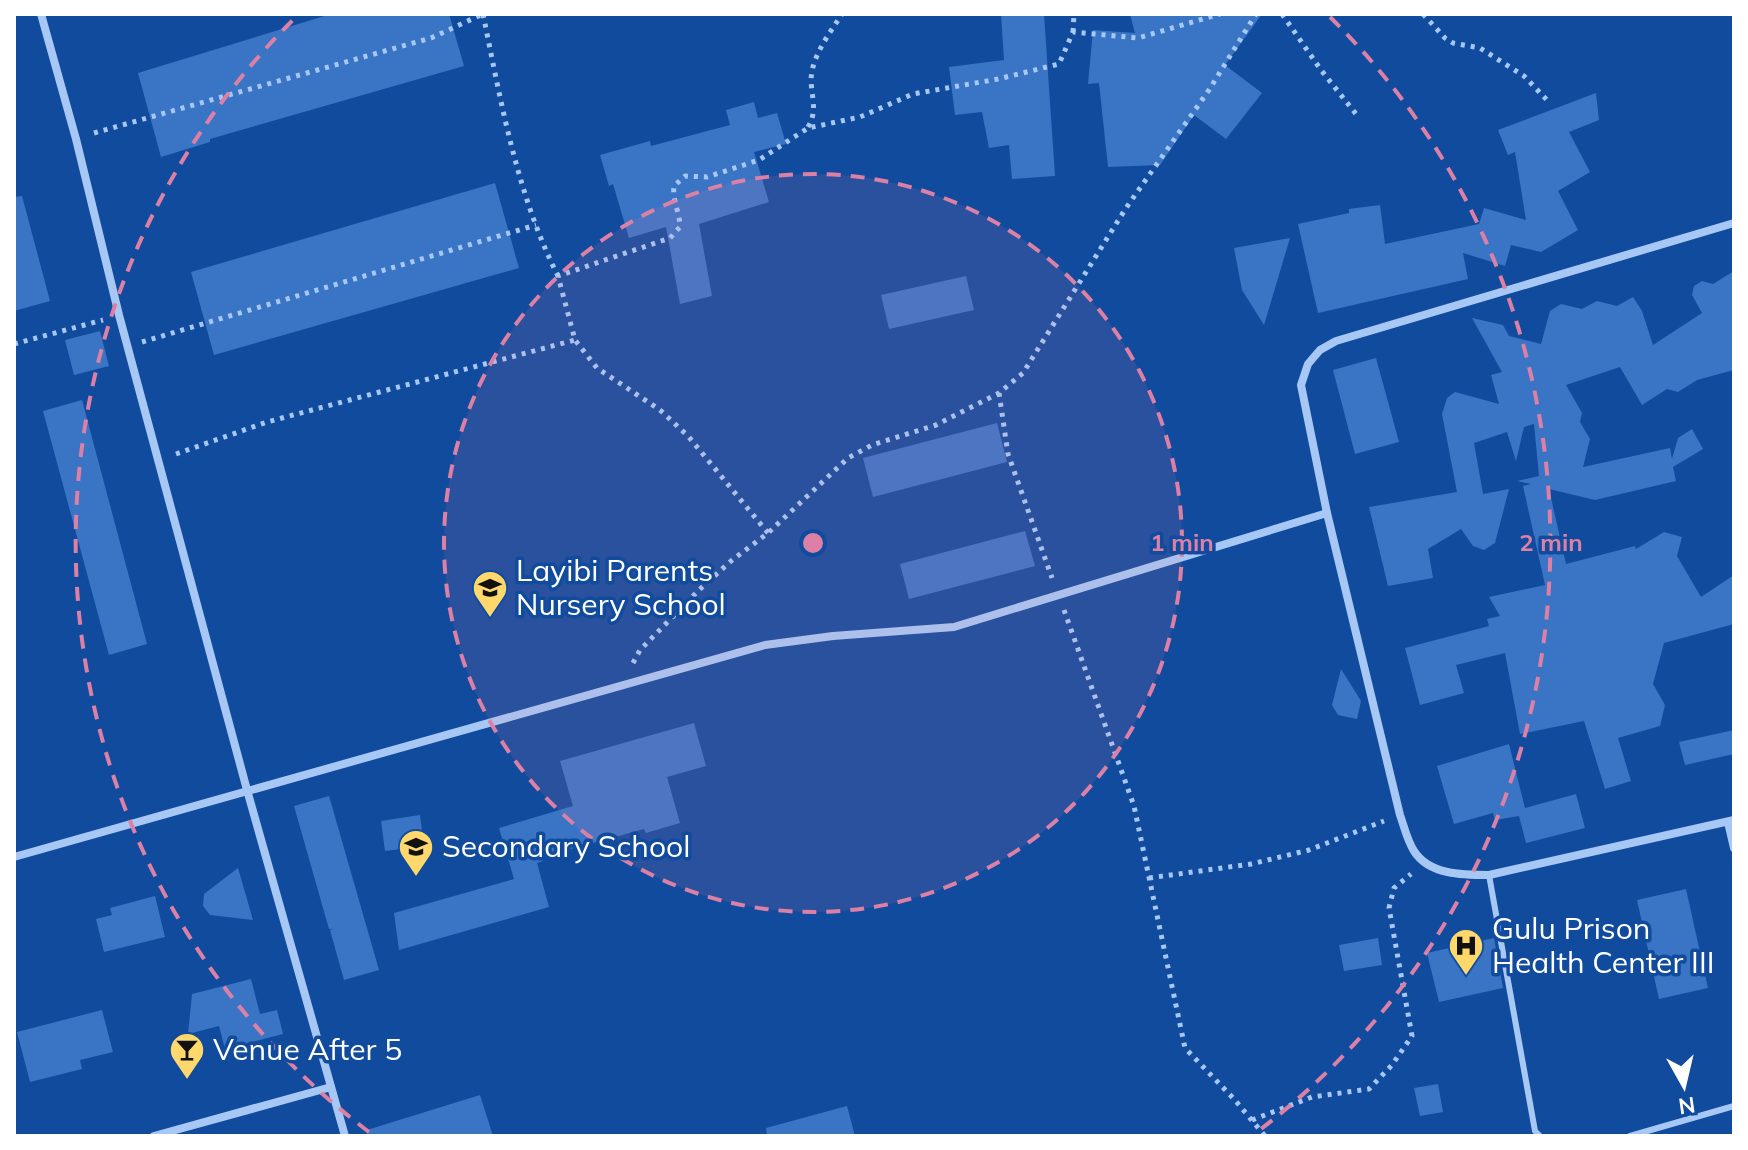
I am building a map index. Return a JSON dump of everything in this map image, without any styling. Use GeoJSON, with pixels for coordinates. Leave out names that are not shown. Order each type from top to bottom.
{"type":"FeatureCollection","features":[{"type":"Feature","properties":{"kind":"street"},"geometry":{"type":"LineString","coordinates":[[41,14],[247,790],[345,1136]]}},
{"type":"Feature","properties":{"kind":"street"},"geometry":{"type":"LineString","coordinates":[[1734,223],[1336,341],[1320,350],[1308,364],[1301,385],[1327,513],[1400,815],[1412,849],[1424,864],[1460,875],[1489,875],[1731,821],[1734,848]]}},
{"type":"Feature","properties":{"kind":"street"},"geometry":{"type":"LineString","coordinates":[[14,857],[765,645],[833,636],[954,627],[1327,513]]}},
{"type":"Feature","properties":{"kind":"street"},"geometry":{"type":"LineString","coordinates":[[154,1136],[331,1087]]}},
{"type":"Feature","properties":{"kind":"lane"},"geometry":{"type":"LineString","coordinates":[[1489,875],[1535,1131],[1540,1136]]}},
{"type":"Feature","properties":{"kind":"lane"},"geometry":{"type":"LineString","coordinates":[[1630,1136],[1734,1106]]}},
{"type":"Feature","properties":{"kind":"path"},"geometry":{"type":"LineString","coordinates":[[76,139],[431,38],[483,14],[502,106],[536,225],[558,276],[575,340],[597,368],[660,410],[688,436],[768,533]]}},
{"type":"Feature","properties":{"kind":"path"},"geometry":{"type":"LineString","coordinates":[[808,128],[814,118],[812,72],[827,37],[842,14]]}},
{"type":"Feature","properties":{"kind":"path"},"geometry":{"type":"LineString","coordinates":[[558,276],[670,238],[680,227],[680,213],[673,196],[674,186],[685,176],[707,177],[759,160],[808,128],[860,117],[913,94],[998,79],[1059,64],[1073,32],[1074,14]]}},
{"type":"Feature","properties":{"kind":"path"},"geometry":{"type":"LineString","coordinates":[[1073,32],[1138,38],[1220,14]]}},
{"type":"Feature","properties":{"kind":"path"},"geometry":{"type":"LineString","coordinates":[[618,687],[640,650],[731,561],[768,533],[848,458],[872,445],[922,431],[999,393],[1023,373],[1126,208],[1209,90],[1256,14]]}},
{"type":"Feature","properties":{"kind":"path"},"geometry":{"type":"LineString","coordinates":[[1282,14],[1356,114]]}},
{"type":"Feature","properties":{"kind":"path"},"geometry":{"type":"LineString","coordinates":[[1423,14],[1445,38],[1453,43],[1480,48],[1524,76],[1547,100]]}},
{"type":"Feature","properties":{"kind":"path"},"geometry":{"type":"LineString","coordinates":[[128,346],[536,225]]}},
{"type":"Feature","properties":{"kind":"path"},"geometry":{"type":"LineString","coordinates":[[14,344],[119,315]]}},
{"type":"Feature","properties":{"kind":"path"},"geometry":{"type":"LineString","coordinates":[[159,460],[267,422],[575,340]]}},
{"type":"Feature","properties":{"kind":"path"},"geometry":{"type":"LineString","coordinates":[[999,393],[1008,454],[1134,806],[1185,1048],[1265,1136]]}},
{"type":"Feature","properties":{"kind":"path"},"geometry":{"type":"LineString","coordinates":[[1149,878],[1251,864],[1309,850],[1400,815]]}},
{"type":"Feature","properties":{"kind":"path"},"geometry":{"type":"LineString","coordinates":[[1252,1120],[1312,1097],[1369,1089],[1392,1065],[1412,1036],[1389,908],[1394,888],[1424,864]]}},
{"type":"Feature","properties":{"kind":"building"},"geometry":{"type":"Polygon","coordinates":[[[331,14],[449,14],[464,66],[210,139],[210,142],[161,157],[138,73],[331,14]]]}},
{"type":"Feature","properties":{"kind":"building"},"geometry":{"type":"Polygon","coordinates":[[[1001,14],[1044,14],[1055,176],[1012,179],[1009,145],[989,148],[982,112],[955,115],[949,67],[1004,60],[1001,14]]]}},
{"type":"Feature","properties":{"kind":"building"},"geometry":{"type":"Polygon","coordinates":[[[1130,14],[1262,14],[1225,65],[1262,93],[1226,139],[1194,115],[1160,165],[1108,167],[1099,83],[1088,84],[1093,30],[1135,33],[1130,14]]]}},
{"type":"Feature","properties":{"kind":"building"},"geometry":{"type":"Polygon","coordinates":[[[1596,93],[1599,120],[1569,132],[1590,172],[1558,191],[1578,230],[1541,252],[1511,245],[1505,266],[1463,253],[1468,279],[1318,313],[1298,224],[1349,213],[1349,209],[1380,205],[1385,244],[1479,224],[1484,208],[1526,220],[1515,152],[1508,155],[1498,130],[1596,93]]]}},
{"type":"Feature","properties":{"kind":"building"},"geometry":{"type":"Polygon","coordinates":[[[754,102],[758,118],[777,113],[786,144],[754,152],[769,202],[699,224],[712,296],[680,304],[666,227],[629,238],[613,184],[609,186],[600,155],[650,141],[651,146],[730,125],[726,110],[754,102]]]}},
{"type":"Feature","properties":{"kind":"building"},"geometry":{"type":"Polygon","coordinates":[[[495,183],[519,268],[214,355],[191,272],[495,183]]]}},
{"type":"Feature","properties":{"kind":"building"},"geometry":{"type":"Polygon","coordinates":[[[22,196],[50,301],[14,311],[14,197],[22,196]]]}},
{"type":"Feature","properties":{"kind":"building"},"geometry":{"type":"Polygon","coordinates":[[[1290,238],[1264,325],[1242,290],[1234,248],[1290,238]]]}},
{"type":"Feature","properties":{"kind":"building"},"geometry":{"type":"Polygon","coordinates":[[[1734,271],[1734,370],[1697,380],[1678,392],[1667,389],[1642,405],[1620,367],[1566,385],[1582,413],[1580,422],[1590,439],[1583,467],[1670,448],[1672,459],[1678,438],[1692,429],[1703,449],[1673,467],[1676,481],[1595,500],[1549,489],[1566,564],[1635,546],[1636,549],[1664,532],[1682,537],[1677,556],[1701,597],[1734,575],[1734,624],[1664,643],[1653,684],[1665,705],[1660,726],[1618,738],[1631,781],[1605,789],[1584,721],[1520,734],[1505,653],[1456,665],[1464,693],[1420,705],[1405,648],[1489,626],[1487,619],[1500,616],[1489,597],[1545,585],[1523,486],[1531,484],[1517,481],[1539,476],[1534,424],[1524,427],[1516,461],[1507,432],[1474,443],[1483,494],[1509,489],[1495,543],[1484,550],[1473,546],[1461,529],[1428,549],[1433,578],[1388,586],[1369,507],[1457,492],[1442,414],[1447,398],[1455,392],[1499,404],[1491,375],[1502,372],[1472,318],[1503,325],[1509,336],[1541,344],[1550,311],[1561,304],[1582,309],[1597,301],[1617,306],[1633,297],[1642,311],[1653,345],[1702,313],[1692,295],[1694,286],[1702,281],[1713,284],[1734,271]]]}},
{"type":"Feature","properties":{"kind":"building"},"geometry":{"type":"Polygon","coordinates":[[[966,276],[974,310],[889,329],[881,295],[966,276]]]}},
{"type":"Feature","properties":{"kind":"building"},"geometry":{"type":"Polygon","coordinates":[[[100,331],[109,366],[74,375],[65,340],[100,331]]]}},
{"type":"Feature","properties":{"kind":"building"},"geometry":{"type":"Polygon","coordinates":[[[1376,358],[1399,442],[1355,454],[1333,370],[1376,358]]]}},
{"type":"Feature","properties":{"kind":"building"},"geometry":{"type":"Polygon","coordinates":[[[82,400],[147,644],[109,655],[43,411],[82,400]]]}},
{"type":"Feature","properties":{"kind":"building"},"geometry":{"type":"Polygon","coordinates":[[[997,423],[1007,462],[873,497],[863,458],[997,423]]]}},
{"type":"Feature","properties":{"kind":"building"},"geometry":{"type":"Polygon","coordinates":[[[1025,531],[1035,566],[909,599],[900,564],[1025,531]]]}},
{"type":"Feature","properties":{"kind":"building"},"geometry":{"type":"Polygon","coordinates":[[[1341,669],[1361,701],[1357,719],[1338,715],[1332,705],[1341,669]]]}},
{"type":"Feature","properties":{"kind":"building"},"geometry":{"type":"Polygon","coordinates":[[[694,723],[706,766],[667,777],[680,823],[646,833],[644,829],[542,857],[543,861],[537,863],[549,907],[399,950],[394,913],[514,879],[499,828],[573,806],[560,761],[694,723]]]}},
{"type":"Feature","properties":{"kind":"building"},"geometry":{"type":"Polygon","coordinates":[[[1734,730],[1734,754],[1685,765],[1679,742],[1734,730]]]}},
{"type":"Feature","properties":{"kind":"building"},"geometry":{"type":"Polygon","coordinates":[[[1509,744],[1525,808],[1576,794],[1585,828],[1526,843],[1519,816],[1495,820],[1493,813],[1454,824],[1437,766],[1509,744]]]}},
{"type":"Feature","properties":{"kind":"building"},"geometry":{"type":"Polygon","coordinates":[[[329,796],[379,970],[344,980],[330,930],[334,930],[329,929],[294,806],[329,796]]]}},
{"type":"Feature","properties":{"kind":"building"},"geometry":{"type":"Polygon","coordinates":[[[420,815],[424,846],[385,851],[381,821],[420,815]]]}},
{"type":"Feature","properties":{"kind":"building"},"geometry":{"type":"Polygon","coordinates":[[[238,868],[253,920],[210,915],[203,906],[204,894],[238,868]]]}},
{"type":"Feature","properties":{"kind":"building"},"geometry":{"type":"Polygon","coordinates":[[[1686,889],[1708,988],[1659,999],[1637,900],[1686,889]]]}},
{"type":"Feature","properties":{"kind":"building"},"geometry":{"type":"Polygon","coordinates":[[[155,896],[165,937],[104,952],[96,919],[112,915],[110,908],[155,896]]]}},
{"type":"Feature","properties":{"kind":"building"},"geometry":{"type":"Polygon","coordinates":[[[1378,938],[1382,965],[1344,971],[1339,945],[1378,938]]]}},
{"type":"Feature","properties":{"kind":"building"},"geometry":{"type":"Polygon","coordinates":[[[1494,938],[1503,988],[1439,1002],[1427,953],[1494,938]]]}},
{"type":"Feature","properties":{"kind":"building"},"geometry":{"type":"Polygon","coordinates":[[[251,979],[260,1014],[277,1010],[283,1034],[225,1049],[219,1026],[188,1034],[192,994],[251,979]]]}},
{"type":"Feature","properties":{"kind":"building"},"geometry":{"type":"Polygon","coordinates":[[[102,1010],[113,1052],[80,1060],[82,1069],[30,1082],[17,1032],[102,1010]]]}},
{"type":"Feature","properties":{"kind":"building"},"geometry":{"type":"Polygon","coordinates":[[[1438,1084],[1443,1112],[1420,1116],[1414,1088],[1438,1084]]]}},
{"type":"Feature","properties":{"kind":"building"},"geometry":{"type":"Polygon","coordinates":[[[480,1095],[493,1136],[367,1136],[367,1130],[480,1095]]]}},
{"type":"Feature","properties":{"kind":"building"},"geometry":{"type":"Polygon","coordinates":[[[847,1106],[855,1136],[767,1136],[766,1128],[847,1106]]]}},
{"type":"Feature","properties":{"kind":"place","name":"Layibi Parents Nursery School"},"geometry":{"type":"Point","coordinates":[490,619]}},
{"type":"Feature","properties":{"kind":"place","name":"Secondary School"},"geometry":{"type":"Point","coordinates":[416,878]}},
{"type":"Feature","properties":{"kind":"place","name":"Gulu Prison Health Center III"},"geometry":{"type":"Point","coordinates":[1466,977]}},
{"type":"Feature","properties":{"kind":"place","name":"Venue After 5"},"geometry":{"type":"Point","coordinates":[187,1081]}}]}
